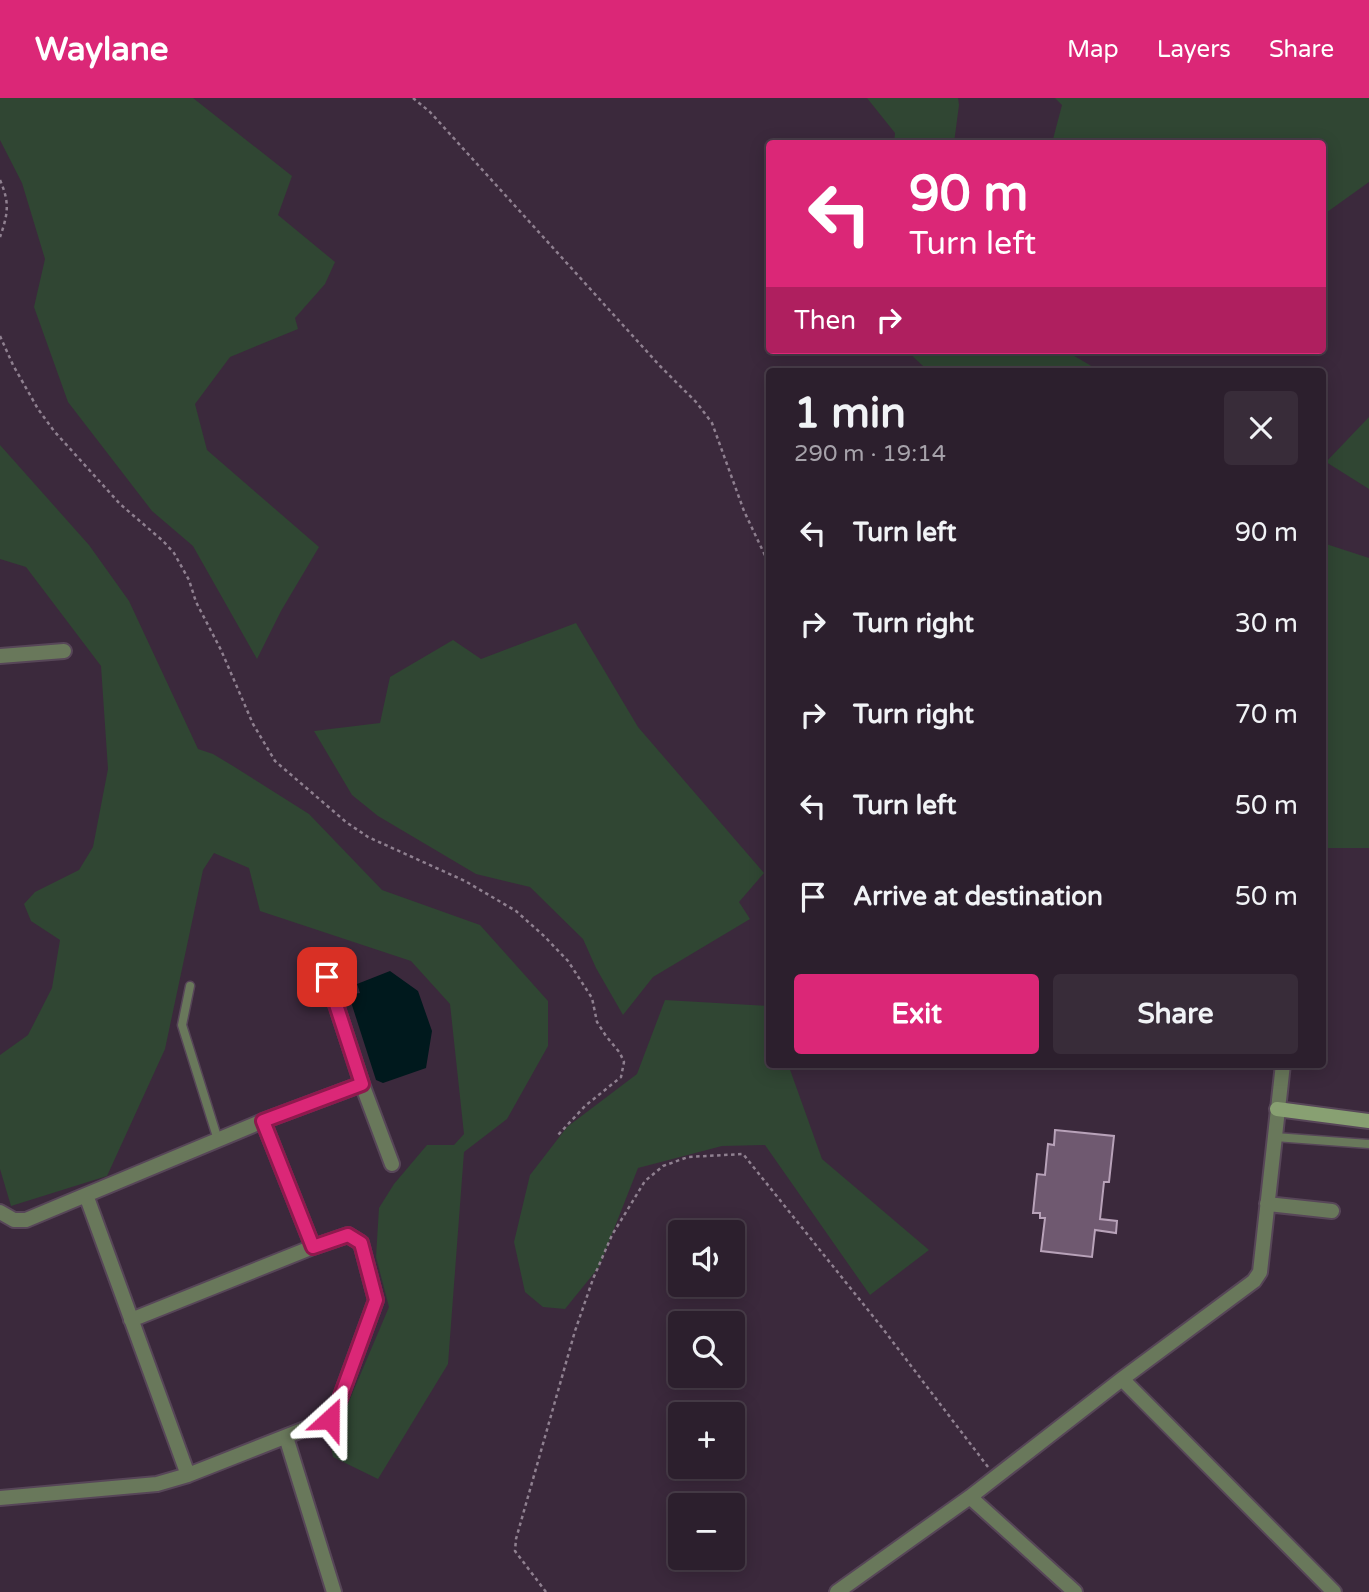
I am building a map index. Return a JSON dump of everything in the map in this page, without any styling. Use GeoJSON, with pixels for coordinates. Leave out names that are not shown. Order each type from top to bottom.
{"type":"FeatureCollection","features":[{"type":"Feature","properties":{"kind":"street"},"geometry":{"type":"LineString","coordinates":[[0,656],[64,651]]}},
{"type":"Feature","properties":{"kind":"street"},"geometry":{"type":"LineString","coordinates":[[327,977],[392,1164]]}},
{"type":"Feature","properties":{"kind":"street"},"geometry":{"type":"LineString","coordinates":[[837,1592],[970,1497],[1254,1281],[1260,1272],[1282,1068]]}},
{"type":"Feature","properties":{"kind":"street"},"geometry":{"type":"LineString","coordinates":[[0,1212],[14,1220],[26,1220],[263,1121],[362,1084]]}},
{"type":"Feature","properties":{"kind":"street"},"geometry":{"type":"LineString","coordinates":[[1277,1109],[1369,1121]]}},
{"type":"Feature","properties":{"kind":"street"},"geometry":{"type":"LineString","coordinates":[[263,1121],[313,1247]]}},
{"type":"Feature","properties":{"kind":"street"},"geometry":{"type":"LineString","coordinates":[[86,1195],[188,1475]]}},
{"type":"Feature","properties":{"kind":"street"},"geometry":{"type":"LineString","coordinates":[[1267,1204],[1332,1211]]}},
{"type":"Feature","properties":{"kind":"street"},"geometry":{"type":"LineString","coordinates":[[0,1498],[157,1484],[188,1475],[330,1419],[334,1415],[376,1300],[361,1243],[348,1235],[131,1320]]}},
{"type":"Feature","properties":{"kind":"street"},"geometry":{"type":"LineString","coordinates":[[1122,1379],[1334,1592]]}},
{"type":"Feature","properties":{"kind":"street"},"geometry":{"type":"LineString","coordinates":[[286,1437],[334,1592]]}},
{"type":"Feature","properties":{"kind":"street"},"geometry":{"type":"LineString","coordinates":[[970,1497],[1075,1592]]}},
{"type":"Feature","properties":{"kind":"lane"},"geometry":{"type":"LineString","coordinates":[[190,986],[181,1024],[218,1140]]}},
{"type":"Feature","properties":{"kind":"lane"},"geometry":{"type":"LineString","coordinates":[[1275,1137],[1369,1144]]}},
{"type":"Feature","properties":{"kind":"path"},"geometry":{"type":"LineString","coordinates":[[414,98],[697,403],[712,423],[744,511],[766,558]]}},
{"type":"Feature","properties":{"kind":"path"},"geometry":{"type":"LineString","coordinates":[[0,180],[8,204],[0,237]]}},
{"type":"Feature","properties":{"kind":"path"},"geometry":{"type":"LineString","coordinates":[[0,336],[27,391],[54,431],[120,504],[174,553],[189,580],[196,603],[253,724],[275,761],[346,822],[368,837],[465,881],[516,911],[568,961],[592,998],[597,1021],[620,1053],[624,1065],[621,1077],[585,1106],[558,1135]]}},
{"type":"Feature","properties":{"kind":"path"},"geometry":{"type":"LineString","coordinates":[[547,1592],[515,1551],[516,1539],[575,1331],[612,1235],[645,1181],[663,1166],[688,1157],[743,1154],[880,1325],[996,1477]]}},
{"type":"Feature","properties":{"kind":"green space"},"geometry":{"type":"Polygon","coordinates":[[[0,98],[193,98],[292,176],[278,215],[335,262],[325,284],[295,318],[298,329],[230,357],[195,404],[207,450],[319,547],[281,611],[257,659],[193,546],[152,511],[68,402],[34,307],[45,259],[22,183],[0,140],[0,98]]]}},
{"type":"Feature","properties":{"kind":"green space"},"geometry":{"type":"Polygon","coordinates":[[[867,98],[958,98],[954,140],[894,140],[895,133],[867,98]]]}},
{"type":"Feature","properties":{"kind":"green space"},"geometry":{"type":"Polygon","coordinates":[[[1055,98],[1369,98],[1369,182],[1326,213],[1326,140],[1053,140],[1062,105],[1055,98]]]}},
{"type":"Feature","properties":{"kind":"green space"},"geometry":{"type":"Polygon","coordinates":[[[910,354],[1071,354],[1095,368],[922,368],[910,354]]]}},
{"type":"Feature","properties":{"kind":"green space"},"geometry":{"type":"Polygon","coordinates":[[[1369,417],[1369,489],[1326,462],[1369,417]]]}},
{"type":"Feature","properties":{"kind":"green space"},"geometry":{"type":"Polygon","coordinates":[[[0,445],[89,545],[129,601],[198,749],[213,754],[309,814],[382,890],[480,925],[548,1001],[548,1046],[507,1119],[464,1152],[448,1364],[378,1479],[333,1457],[330,1440],[389,1307],[376,1257],[379,1208],[394,1184],[427,1145],[454,1145],[464,1134],[450,1004],[411,961],[260,911],[249,868],[214,853],[203,870],[165,1049],[107,1176],[11,1206],[0,1169],[0,1055],[28,1035],[52,988],[60,940],[31,921],[24,904],[35,892],[79,870],[93,847],[108,769],[101,666],[26,567],[0,559],[0,445]]]}},
{"type":"Feature","properties":{"kind":"green space"},"geometry":{"type":"Polygon","coordinates":[[[1326,544],[1369,558],[1369,848],[1326,848],[1326,544]]]}},
{"type":"Feature","properties":{"kind":"green space"},"geometry":{"type":"Polygon","coordinates":[[[576,623],[638,727],[764,873],[739,902],[750,919],[653,977],[623,1015],[583,939],[530,887],[476,874],[378,816],[352,795],[314,731],[380,723],[390,677],[453,640],[481,659],[576,623]]]}},
{"type":"Feature","properties":{"kind":"green space"},"geometry":{"type":"Polygon","coordinates":[[[665,1000],[766,1006],[766,1068],[789,1068],[822,1159],[929,1250],[870,1295],[765,1145],[722,1146],[638,1168],[599,1267],[565,1309],[543,1307],[525,1292],[514,1242],[530,1175],[567,1127],[637,1074],[665,1000]]]}},
{"type":"Feature","properties":{"kind":"shaded area"},"geometry":{"type":"Polygon","coordinates":[[[390,971],[418,991],[432,1031],[426,1068],[383,1083],[376,1080],[351,1002],[354,994],[360,993],[357,984],[390,971]]]}},
{"type":"Feature","properties":{"kind":"building"},"geometry":{"type":"Polygon","coordinates":[[[1055,1130],[1114,1136],[1109,1182],[1104,1182],[1100,1219],[1117,1221],[1116,1233],[1095,1230],[1092,1257],[1041,1251],[1045,1218],[1040,1218],[1040,1213],[1033,1213],[1037,1174],[1045,1175],[1048,1144],[1054,1145],[1055,1130]]]}},
{"type":"Feature","properties":{"kind":"route"},"geometry":{"type":"LineString","coordinates":[[327,977],[362,1084],[263,1121],[313,1247],[348,1235],[361,1243],[376,1300],[334,1415],[330,1419]]}}]}
